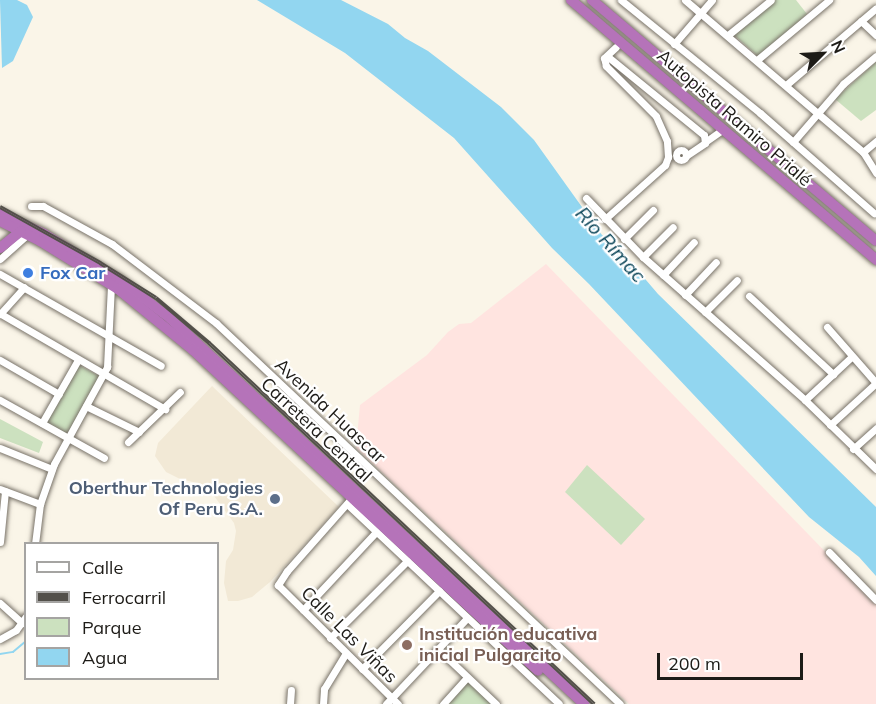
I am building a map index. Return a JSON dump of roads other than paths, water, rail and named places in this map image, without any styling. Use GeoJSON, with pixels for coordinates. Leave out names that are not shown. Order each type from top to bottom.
{"type":"FeatureCollection","features":[{"type":"Feature","properties":{"kind":"highway","name":"Autopista Ramiro Prialé"},"geometry":{"type":"LineString","coordinates":[[571,0],[876,260]]}},
{"type":"Feature","properties":{"kind":"highway","name":"Autopista Ramiro Prialé"},"geometry":{"type":"LineString","coordinates":[[592,0],[876,241]]}},
{"type":"Feature","properties":{"kind":"highway","name":"Carretera Central"},"geometry":{"type":"LineString","coordinates":[[0,213],[44,234],[120,280],[171,319],[381,525],[574,704]]}},
{"type":"Feature","properties":{"kind":"highway","name":"Carretera Central"},"geometry":{"type":"LineString","coordinates":[[0,221],[111,285],[193,350],[349,501],[381,525],[584,704]]}},
{"type":"Feature","properties":{"kind":"highway"},"geometry":{"type":"LineString","coordinates":[[0,248],[24,233]]}},
{"type":"Feature","properties":{"kind":"street"},"geometry":{"type":"LineString","coordinates":[[621,0],[793,142],[874,213]]}},
{"type":"Feature","properties":{"kind":"street"},"geometry":{"type":"LineString","coordinates":[[685,0],[863,152],[876,173]]}},
{"type":"Feature","properties":{"kind":"street"},"geometry":{"type":"LineString","coordinates":[[674,44],[712,0]]}},
{"type":"Feature","properties":{"kind":"street"},"geometry":{"type":"LineString","coordinates":[[728,35],[771,0]]}},
{"type":"Feature","properties":{"kind":"street"},"geometry":{"type":"LineString","coordinates":[[757,60],[829,0]]}},
{"type":"Feature","properties":{"kind":"street"},"geometry":{"type":"LineString","coordinates":[[786,85],[876,8]]}},
{"type":"Feature","properties":{"kind":"street"},"geometry":{"type":"LineString","coordinates":[[861,21],[876,35]]}},
{"type":"Feature","properties":{"kind":"street"},"geometry":{"type":"LineString","coordinates":[[605,219],[665,165],[668,157],[667,141],[656,116],[606,66],[604,61],[616,47]]}},
{"type":"Feature","properties":{"kind":"street"},"geometry":{"type":"LineString","coordinates":[[607,56],[704,135],[705,141]]}},
{"type":"Feature","properties":{"kind":"street"},"geometry":{"type":"LineString","coordinates":[[793,142],[843,84],[876,56]]}},
{"type":"Feature","properties":{"kind":"street"},"geometry":{"type":"LineString","coordinates":[[686,156],[722,130]]}},
{"type":"Feature","properties":{"kind":"street"},"geometry":{"type":"LineString","coordinates":[[863,152],[876,141]]}},
{"type":"Feature","properties":{"kind":"street"},"geometry":{"type":"LineString","coordinates":[[586,198],[643,257],[805,400],[876,469]]}},
{"type":"Feature","properties":{"kind":"street","name":"Avenida Huascar"},"geometry":{"type":"LineString","coordinates":[[31,206],[44,206],[112,244],[216,323],[620,704]]}},
{"type":"Feature","properties":{"kind":"street"},"geometry":{"type":"LineString","coordinates":[[624,239],[652,210]]}},
{"type":"Feature","properties":{"kind":"street"},"geometry":{"type":"LineString","coordinates":[[643,257],[673,227]]}},
{"type":"Feature","properties":{"kind":"street"},"geometry":{"type":"LineString","coordinates":[[0,259],[24,233]]}},
{"type":"Feature","properties":{"kind":"street"},"geometry":{"type":"LineString","coordinates":[[663,275],[694,242]]}},
{"type":"Feature","properties":{"kind":"street"},"geometry":{"type":"LineString","coordinates":[[685,295],[716,262]]}},
{"type":"Feature","properties":{"kind":"street"},"geometry":{"type":"LineString","coordinates":[[0,274],[161,366]]}},
{"type":"Feature","properties":{"kind":"street"},"geometry":{"type":"LineString","coordinates":[[705,312],[737,280]]}},
{"type":"Feature","properties":{"kind":"street"},"geometry":{"type":"LineString","coordinates":[[35,542],[40,504],[52,469],[107,367],[111,285]]}},
{"type":"Feature","properties":{"kind":"street"},"geometry":{"type":"LineString","coordinates":[[24,287],[0,314],[165,409]]}},
{"type":"Feature","properties":{"kind":"street"},"geometry":{"type":"LineString","coordinates":[[749,296],[833,374]]}},
{"type":"Feature","properties":{"kind":"street"},"geometry":{"type":"LineString","coordinates":[[827,327],[876,383],[830,424]]}},
{"type":"Feature","properties":{"kind":"street"},"geometry":{"type":"LineString","coordinates":[[805,400],[851,357]]}},
{"type":"Feature","properties":{"kind":"street"},"geometry":{"type":"LineString","coordinates":[[0,360],[59,394]]}},
{"type":"Feature","properties":{"kind":"street"},"geometry":{"type":"LineString","coordinates":[[42,423],[78,360]]}},
{"type":"Feature","properties":{"kind":"street"},"geometry":{"type":"LineString","coordinates":[[128,442],[165,409],[180,392]]}},
{"type":"Feature","properties":{"kind":"street"},"geometry":{"type":"LineString","coordinates":[[0,400],[104,458]]}},
{"type":"Feature","properties":{"kind":"street"},"geometry":{"type":"LineString","coordinates":[[86,406],[139,432]]}},
{"type":"Feature","properties":{"kind":"street"},"geometry":{"type":"LineString","coordinates":[[854,449],[876,428]]}},
{"type":"Feature","properties":{"kind":"street"},"geometry":{"type":"LineString","coordinates":[[0,448],[52,469]]}},
{"type":"Feature","properties":{"kind":"street"},"geometry":{"type":"LineString","coordinates":[[0,542],[3,490],[40,504]]}},
{"type":"Feature","properties":{"kind":"street","name":"Calle Las Viñas"},"geometry":{"type":"LineString","coordinates":[[349,501],[279,581],[280,588],[392,702]]}},
{"type":"Feature","properties":{"kind":"street"},"geometry":{"type":"LineString","coordinates":[[303,609],[381,525],[407,561],[559,704]]}},
{"type":"Feature","properties":{"kind":"street"},"geometry":{"type":"LineString","coordinates":[[829,552],[876,600]]}},
{"type":"Feature","properties":{"kind":"street"},"geometry":{"type":"LineString","coordinates":[[330,638],[407,561]]}},
{"type":"Feature","properties":{"kind":"street"},"geometry":{"type":"LineString","coordinates":[[362,669],[439,591]]}},
{"type":"Feature","properties":{"kind":"street"},"geometry":{"type":"LineString","coordinates":[[0,603],[24,620],[0,639]]}},
{"type":"Feature","properties":{"kind":"street"},"geometry":{"type":"LineString","coordinates":[[392,702],[467,618]]}},
{"type":"Feature","properties":{"kind":"street"},"geometry":{"type":"LineString","coordinates":[[438,649],[496,704]]}},
{"type":"Feature","properties":{"kind":"street"},"geometry":{"type":"LineString","coordinates":[[323,704],[324,689],[346,653]]}},
{"type":"Feature","properties":{"kind":"street"},"geometry":{"type":"LineString","coordinates":[[442,704],[467,677]]}},
{"type":"Feature","properties":{"kind":"street"},"geometry":{"type":"LineString","coordinates":[[290,704],[291,690]]}},
{"type":"Feature","properties":{"kind":"water"},"geometry":{"type":"Polygon","coordinates":[[[0,0],[17,0],[27,5],[33,17],[13,61],[2,68],[0,0]]]}},
{"type":"Feature","properties":{"kind":"water","name":"Río Rímac"},"geometry":{"type":"Polygon","coordinates":[[[257,0],[341,0],[388,24],[405,38],[428,51],[501,107],[534,140],[602,235],[616,245],[658,294],[876,507],[876,576],[859,557],[809,517],[589,284],[552,248],[454,138],[345,53],[257,0]]]}},
{"type":"Feature","properties":{"kind":"waterway"},"geometry":{"type":"LineString","coordinates":[[0,654],[13,652],[24,643]]}},
{"type":"Feature","properties":{"kind":"railway"},"geometry":{"type":"LineString","coordinates":[[0,207],[100,263],[156,298],[209,343],[594,704]]}},
{"type":"Feature","properties":{"kind":"place","name":"Fox Car"},"geometry":{"type":"Point","coordinates":[28,273]}},
{"type":"Feature","properties":{"kind":"place","name":"Oberthur Technologies Of Peru S.A."},"geometry":{"type":"Point","coordinates":[275,499]}},
{"type":"Feature","properties":{"kind":"place","name":"Institución educativa inicial Pulgarcito"},"geometry":{"type":"Point","coordinates":[407,645]}}]}
